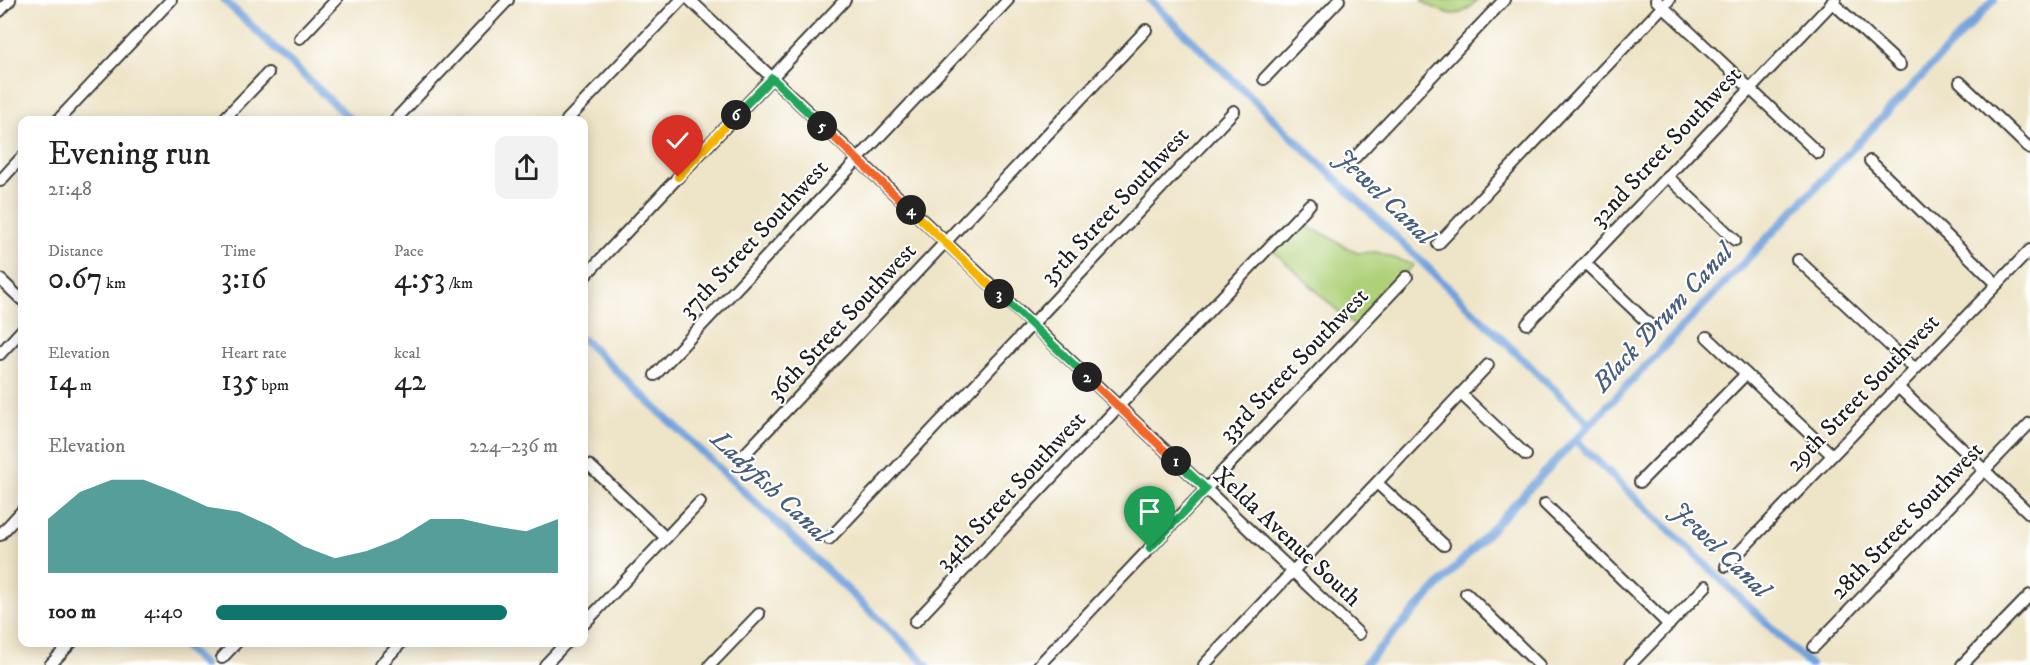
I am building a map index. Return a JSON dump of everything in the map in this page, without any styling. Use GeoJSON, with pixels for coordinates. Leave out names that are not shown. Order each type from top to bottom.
{"type":"FeatureCollection","features":[{"type":"Feature","properties":{"kind":"street"},"geometry":{"type":"LineString","coordinates":[[0,11],[10,0]]}},
{"type":"Feature","properties":{"kind":"street"},"geometry":{"type":"LineString","coordinates":[[62,116],[171,0]]}},
{"type":"Feature","properties":{"kind":"street"},"geometry":{"type":"LineString","coordinates":[[300,38],[336,0]]}},
{"type":"Feature","properties":{"kind":"street"},"geometry":{"type":"LineString","coordinates":[[399,116],[508,0]]}},
{"type":"Feature","properties":{"kind":"street"},"geometry":{"type":"LineString","coordinates":[[571,116],[681,0]]}},
{"type":"Feature","properties":{"kind":"street","name":"Xelda Avenue South"},"geometry":{"type":"LineString","coordinates":[[690,0],[1359,634]]}},
{"type":"Feature","properties":{"kind":"street"},"geometry":{"type":"LineString","coordinates":[[588,272],[845,0]]}},
{"type":"Feature","properties":{"kind":"street","name":"37th Street Southwest"},"geometry":{"type":"LineString","coordinates":[[655,375],[1008,0]]}},
{"type":"Feature","properties":{"kind":"street"},"geometry":{"type":"LineString","coordinates":[[1264,79],[1340,0]]}},
{"type":"Feature","properties":{"kind":"street"},"geometry":{"type":"LineString","coordinates":[[1348,165],[1504,0]]}},
{"type":"Feature","properties":{"kind":"street"},"geometry":{"type":"LineString","coordinates":[[1833,1],[1900,65]]}},
{"type":"Feature","properties":{"kind":"street","name":"32nd Street Southwest"},"geometry":{"type":"LineString","coordinates":[[1527,324],[1833,1]]}},
{"type":"Feature","properties":{"kind":"street"},"geometry":{"type":"LineString","coordinates":[[1438,244],[1662,2],[1749,90],[1818,153]]}},
{"type":"Feature","properties":{"kind":"street","name":"36th Street Southwest"},"geometry":{"type":"LineString","coordinates":[[741,458],[1146,30]]}},
{"type":"Feature","properties":{"kind":"street"},"geometry":{"type":"LineString","coordinates":[[227,116],[268,73]]}},
{"type":"Feature","properties":{"kind":"street"},"geometry":{"type":"LineString","coordinates":[[1960,82],[2030,149]]}},
{"type":"Feature","properties":{"kind":"street","name":"35th Street Southwest"},"geometry":{"type":"LineString","coordinates":[[829,539],[1234,111]]}},
{"type":"Feature","properties":{"kind":"street"},"geometry":{"type":"LineString","coordinates":[[0,181],[18,161]]}},
{"type":"Feature","properties":{"kind":"street"},"geometry":{"type":"LineString","coordinates":[[1870,161],[1997,284]]}},
{"type":"Feature","properties":{"kind":"street"},"geometry":{"type":"LineString","coordinates":[[1667,176],[1735,240]]}},
{"type":"Feature","properties":{"kind":"street","name":"34th Street Southwest"},"geometry":{"type":"LineString","coordinates":[[915,622],[1310,204]]}},
{"type":"Feature","properties":{"kind":"street","name":"29th Street Southwest"},"geometry":{"type":"LineString","coordinates":[[1726,566],[2030,250]]}},
{"type":"Feature","properties":{"kind":"street"},"geometry":{"type":"LineString","coordinates":[[1798,260],[1915,369]]}},
{"type":"Feature","properties":{"kind":"street"},"geometry":{"type":"LineString","coordinates":[[1585,263],[1650,325]]}},
{"type":"Feature","properties":{"kind":"street","name":"33rd Street Southwest"},"geometry":{"type":"LineString","coordinates":[[1039,665],[1407,277]]}},
{"type":"Feature","properties":{"kind":"street"},"geometry":{"type":"LineString","coordinates":[[0,279],[18,296]]}},
{"type":"Feature","properties":{"kind":"street"},"geometry":{"type":"LineString","coordinates":[[0,354],[18,334]]}},
{"type":"Feature","properties":{"kind":"street"},"geometry":{"type":"LineString","coordinates":[[1707,337],[1832,455]]}},
{"type":"Feature","properties":{"kind":"street"},"geometry":{"type":"LineString","coordinates":[[1208,663],[1488,365]]}},
{"type":"Feature","properties":{"kind":"street"},"geometry":{"type":"LineString","coordinates":[[1640,482],[1746,374]]}},
{"type":"Feature","properties":{"kind":"street"},"geometry":{"type":"LineString","coordinates":[[1898,387],[2030,514]]}},
{"type":"Feature","properties":{"kind":"street"},"geometry":{"type":"LineString","coordinates":[[1461,394],[1526,455]]}},
{"type":"Feature","properties":{"kind":"street","name":"28th Street Southwest"},"geometry":{"type":"LineString","coordinates":[[1814,647],[2030,423]]}},
{"type":"Feature","properties":{"kind":"street"},"geometry":{"type":"LineString","coordinates":[[588,466],[666,538]]}},
{"type":"Feature","properties":{"kind":"street"},"geometry":{"type":"LineString","coordinates":[[1377,483],[1444,545]]}},
{"type":"Feature","properties":{"kind":"street"},"geometry":{"type":"LineString","coordinates":[[588,620],[700,502]]}},
{"type":"Feature","properties":{"kind":"street"},"geometry":{"type":"LineString","coordinates":[[1545,504],[1669,625]]}},
{"type":"Feature","properties":{"kind":"street"},"geometry":{"type":"LineString","coordinates":[[0,535],[18,516]]}},
{"type":"Feature","properties":{"kind":"street"},"geometry":{"type":"LineString","coordinates":[[1630,665],[1706,586]]}},
{"type":"Feature","properties":{"kind":"street"},"geometry":{"type":"LineString","coordinates":[[1466,593],[1539,665]]}},
{"type":"Feature","properties":{"kind":"street"},"geometry":{"type":"LineString","coordinates":[[1962,665],[2030,595]]}},
{"type":"Feature","properties":{"kind":"street"},"geometry":{"type":"LineString","coordinates":[[710,665],[759,614]]}},
{"type":"Feature","properties":{"kind":"street"},"geometry":{"type":"LineString","coordinates":[[50,665],[67,647]]}},
{"type":"Feature","properties":{"kind":"street"},"geometry":{"type":"LineString","coordinates":[[222,658],[232,647]]}},
{"type":"Feature","properties":{"kind":"street"},"geometry":{"type":"LineString","coordinates":[[380,665],[397,647]]}},
{"type":"Feature","properties":{"kind":"street"},"geometry":{"type":"LineString","coordinates":[[545,665],[562,647]]}},
{"type":"Feature","properties":{"kind":"green space"},"geometry":{"type":"Polygon","coordinates":[[[1422,0],[1477,0],[1464,12],[1451,14],[1422,2],[1422,0]]]}},
{"type":"Feature","properties":{"kind":"green space"},"geometry":{"type":"Polygon","coordinates":[[[1300,224],[1326,235],[1357,253],[1377,252],[1414,265],[1395,282],[1381,304],[1354,326],[1268,246],[1277,235],[1300,224]]]}},
{"type":"Feature","properties":{"kind":"waterway","name":"Ladyfish Canal"},"geometry":{"type":"LineString","coordinates":[[224,0],[347,116]]}},
{"type":"Feature","properties":{"kind":"waterway","name":"Jewel Canal"},"geometry":{"type":"LineString","coordinates":[[1150,0],[1590,424]]}},
{"type":"Feature","properties":{"kind":"waterway","name":"Black Drum Canal"},"geometry":{"type":"LineString","coordinates":[[1364,665],[1994,0]]}},
{"type":"Feature","properties":{"kind":"waterway","name":"Ladyfish Canal"},"geometry":{"type":"LineString","coordinates":[[588,344],[927,665]]}},
{"type":"Feature","properties":{"kind":"waterway","name":"Jewel Canal"},"geometry":{"type":"LineString","coordinates":[[1575,440],[1810,665]]}},
{"type":"Feature","properties":{"kind":"waterway"},"geometry":{"type":"LineString","coordinates":[[185,647],[204,665]]}},
{"type":"Feature","properties":{"kind":"route"},"geometry":{"type":"LineString","coordinates":[[678,177],[772,78],[1206,489],[1150,548]]}}]}
